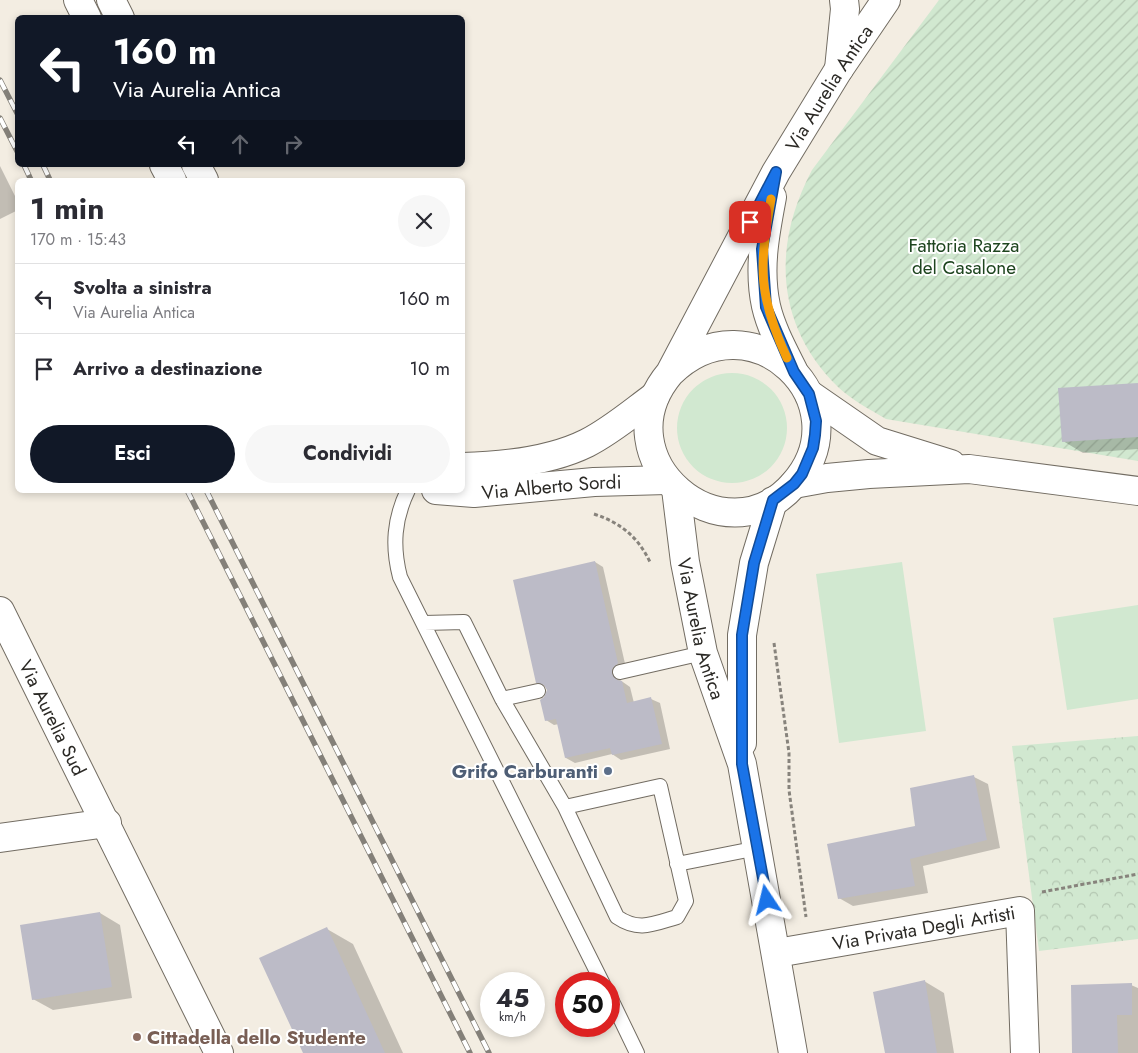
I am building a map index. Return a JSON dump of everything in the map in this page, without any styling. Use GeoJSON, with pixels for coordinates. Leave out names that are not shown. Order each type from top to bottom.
{"type":"FeatureCollection","features":[{"type":"Feature","properties":{"kind":"main road"},"geometry":{"type":"LineString","coordinates":[[78,0],[86,15]]}},
{"type":"Feature","properties":{"kind":"main road"},"geometry":{"type":"LineString","coordinates":[[111,0],[118,15]]}},
{"type":"Feature","properties":{"kind":"main road"},"geometry":{"type":"LineString","coordinates":[[839,69],[845,9],[844,0]]}},
{"type":"Feature","properties":{"kind":"main road","name":"Via Aurelia Antica"},"geometry":{"type":"LineString","coordinates":[[793,1053],[777,953],[742,764],[703,654],[671,485],[654,457],[650,440],[650,413],[655,396],[670,373],[776,172],[839,69],[886,0]]}},
{"type":"Feature","properties":{"kind":"main road","name":"Via Aurelia Antica"},"geometry":{"type":"LineString","coordinates":[[742,764],[742,635],[754,563],[783,492],[808,461],[815,435],[816,421],[809,394],[794,372],[766,307],[762,249],[776,172]]}},
{"type":"Feature","properties":{"kind":"main road","name":"Via Aurelia Antica"},"geometry":{"type":"LineString","coordinates":[[670,373],[689,356],[725,345],[750,346],[763,350],[794,372]]}},
{"type":"Feature","properties":{"kind":"main road"},"geometry":{"type":"LineString","coordinates":[[809,394],[877,441],[969,469],[1138,491]]}},
{"type":"Feature","properties":{"kind":"main road","name":"Via Alberto Sordi"},"geometry":{"type":"LineString","coordinates":[[465,467],[490,466],[529,460],[586,443],[655,396]]}},
{"type":"Feature","properties":{"kind":"main road"},"geometry":{"type":"LineString","coordinates":[[783,492],[827,478],[969,469]]}},
{"type":"Feature","properties":{"kind":"main road","name":"Via Alberto Sordi"},"geometry":{"type":"LineString","coordinates":[[465,492],[594,482],[671,485]]}},
{"type":"Feature","properties":{"kind":"main road","name":"Via Aurelia Antica"},"geometry":{"type":"LineString","coordinates":[[671,485],[697,504],[722,511],[748,510],[783,492]]}},
{"type":"Feature","properties":{"kind":"main road","name":"Via Aurelia Sud"},"geometry":{"type":"LineString","coordinates":[[0,612],[204,1022]]}},
{"type":"Feature","properties":{"kind":"main road"},"geometry":{"type":"LineString","coordinates":[[0,838],[106,823]]}},
{"type":"Feature","properties":{"kind":"main road","name":"Via Privata Degli Artisti"},"geometry":{"type":"LineString","coordinates":[[777,953],[1020,911],[1025,1053]]}},
{"type":"Feature","properties":{"kind":"main road"},"geometry":{"type":"LineString","coordinates":[[204,1022],[213,1053]]}},
{"type":"Feature","properties":{"kind":"main road"},"geometry":{"type":"LineString","coordinates":[[204,1022],[219,1053]]}},
{"type":"Feature","properties":{"kind":"lane"},"geometry":{"type":"LineString","coordinates":[[407,493],[396,524],[395,552],[400,576],[597,972]]}},
{"type":"Feature","properties":{"kind":"lane"},"geometry":{"type":"LineString","coordinates":[[424,623],[464,622],[502,699],[565,807],[617,917],[629,925],[647,926],[677,918],[682,912],[686,901],[660,786],[565,807]]}},
{"type":"Feature","properties":{"kind":"lane"},"geometry":{"type":"LineString","coordinates":[[620,672],[703,654]]}},
{"type":"Feature","properties":{"kind":"lane"},"geometry":{"type":"LineString","coordinates":[[502,699],[538,691]]}},
{"type":"Feature","properties":{"kind":"lane"},"geometry":{"type":"LineString","coordinates":[[677,864],[758,848]]}},
{"type":"Feature","properties":{"kind":"lane"},"geometry":{"type":"LineString","coordinates":[[620,1017],[638,1053]]}},
{"type":"Feature","properties":{"kind":"path"},"geometry":{"type":"LineString","coordinates":[[594,514],[627,530],[637,539],[650,562]]}},
{"type":"Feature","properties":{"kind":"path"},"geometry":{"type":"LineString","coordinates":[[773,637],[789,753],[789,790],[806,923]]}},
{"type":"Feature","properties":{"kind":"path"},"geometry":{"type":"LineString","coordinates":[[1037,893],[1138,874]]}},
{"type":"Feature","properties":{"kind":"green space","name":"Fattoria Razza del Casalone"},"geometry":{"type":"Polygon","coordinates":[[[939,0],[1138,0],[1138,461],[886,419],[843,392],[817,363],[802,337],[792,311],[786,283],[786,255],[790,227],[799,198],[812,170],[939,0]]]}},
{"type":"Feature","properties":{"kind":"green space"},"geometry":{"type":"Polygon","coordinates":[[[732,373],[753,377],[771,389],[783,407],[787,428],[783,449],[771,467],[753,479],[732,483],[711,479],[693,467],[681,449],[677,428],[681,407],[693,389],[711,377],[732,373]]]}},
{"type":"Feature","properties":{"kind":"green space"},"geometry":{"type":"Polygon","coordinates":[[[902,562],[926,731],[839,743],[816,574],[902,562]]]}},
{"type":"Feature","properties":{"kind":"green space"},"geometry":{"type":"Polygon","coordinates":[[[1138,605],[1138,699],[1067,710],[1053,618],[1138,605]]]}},
{"type":"Feature","properties":{"kind":"green space"},"geometry":{"type":"Polygon","coordinates":[[[1138,736],[1138,939],[1039,951],[1012,746],[1138,736]]]}},
{"type":"Feature","properties":{"kind":"building"},"geometry":{"type":"Polygon","coordinates":[[[1138,383],[1138,437],[1062,442],[1058,388],[1138,383]]]}},
{"type":"Feature","properties":{"kind":"building"},"geometry":{"type":"Polygon","coordinates":[[[595,561],[618,663],[612,669],[612,674],[617,680],[622,681],[627,703],[651,697],[662,744],[612,755],[610,748],[565,758],[556,719],[545,721],[540,700],[544,697],[547,690],[544,685],[536,683],[513,580],[595,561]]]}},
{"type":"Feature","properties":{"kind":"building"},"geometry":{"type":"Polygon","coordinates":[[[974,775],[987,840],[910,859],[915,886],[838,899],[827,844],[915,826],[910,788],[974,775]]]}},
{"type":"Feature","properties":{"kind":"building"},"geometry":{"type":"Polygon","coordinates":[[[100,912],[112,987],[32,1000],[20,925],[100,912]]]}},
{"type":"Feature","properties":{"kind":"building"},"geometry":{"type":"Polygon","coordinates":[[[327,927],[385,1053],[303,1053],[259,958],[327,927]]]}},
{"type":"Feature","properties":{"kind":"building"},"geometry":{"type":"Polygon","coordinates":[[[925,980],[937,1053],[885,1053],[873,992],[925,980]]]}},
{"type":"Feature","properties":{"kind":"building"},"geometry":{"type":"Polygon","coordinates":[[[1132,983],[1132,1015],[1117,1015],[1118,1053],[1072,1053],[1071,985],[1132,983]]]}},
{"type":"Feature","properties":{"kind":"railway"},"geometry":{"type":"LineString","coordinates":[[0,80],[15,109]]}},
{"type":"Feature","properties":{"kind":"railway"},"geometry":{"type":"LineString","coordinates":[[0,118],[15,147]]}},
{"type":"Feature","properties":{"kind":"railway"},"geometry":{"type":"LineString","coordinates":[[25,167],[30,178]]}},
{"type":"Feature","properties":{"kind":"railway"},"geometry":{"type":"LineString","coordinates":[[44,167],[49,178]]}},
{"type":"Feature","properties":{"kind":"railway"},"geometry":{"type":"LineString","coordinates":[[189,493],[470,1053]]}},
{"type":"Feature","properties":{"kind":"railway"},"geometry":{"type":"LineString","coordinates":[[208,493],[489,1053]]}},
{"type":"Feature","properties":{"kind":"slow traffic"},"geometry":{"type":"LineString","coordinates":[[771,199],[762,249],[763,279],[766,307],[787,358]]}},
{"type":"Feature","properties":{"kind":"place","name":"Grifo Carburanti"},"geometry":{"type":"Point","coordinates":[608,771]}},
{"type":"Feature","properties":{"kind":"place","name":"Cittadella dello Studente"},"geometry":{"type":"Point","coordinates":[137,1037]}},
{"type":"Feature","properties":{"kind":"route"},"geometry":{"type":"LineString","coordinates":[[750,222],[776,172],[762,249],[766,307],[775,332],[794,372],[809,394],[816,421],[813,448],[802,474],[784,494],[773,500],[765,523],[754,563],[742,635],[742,764],[767,900]]}}]}
